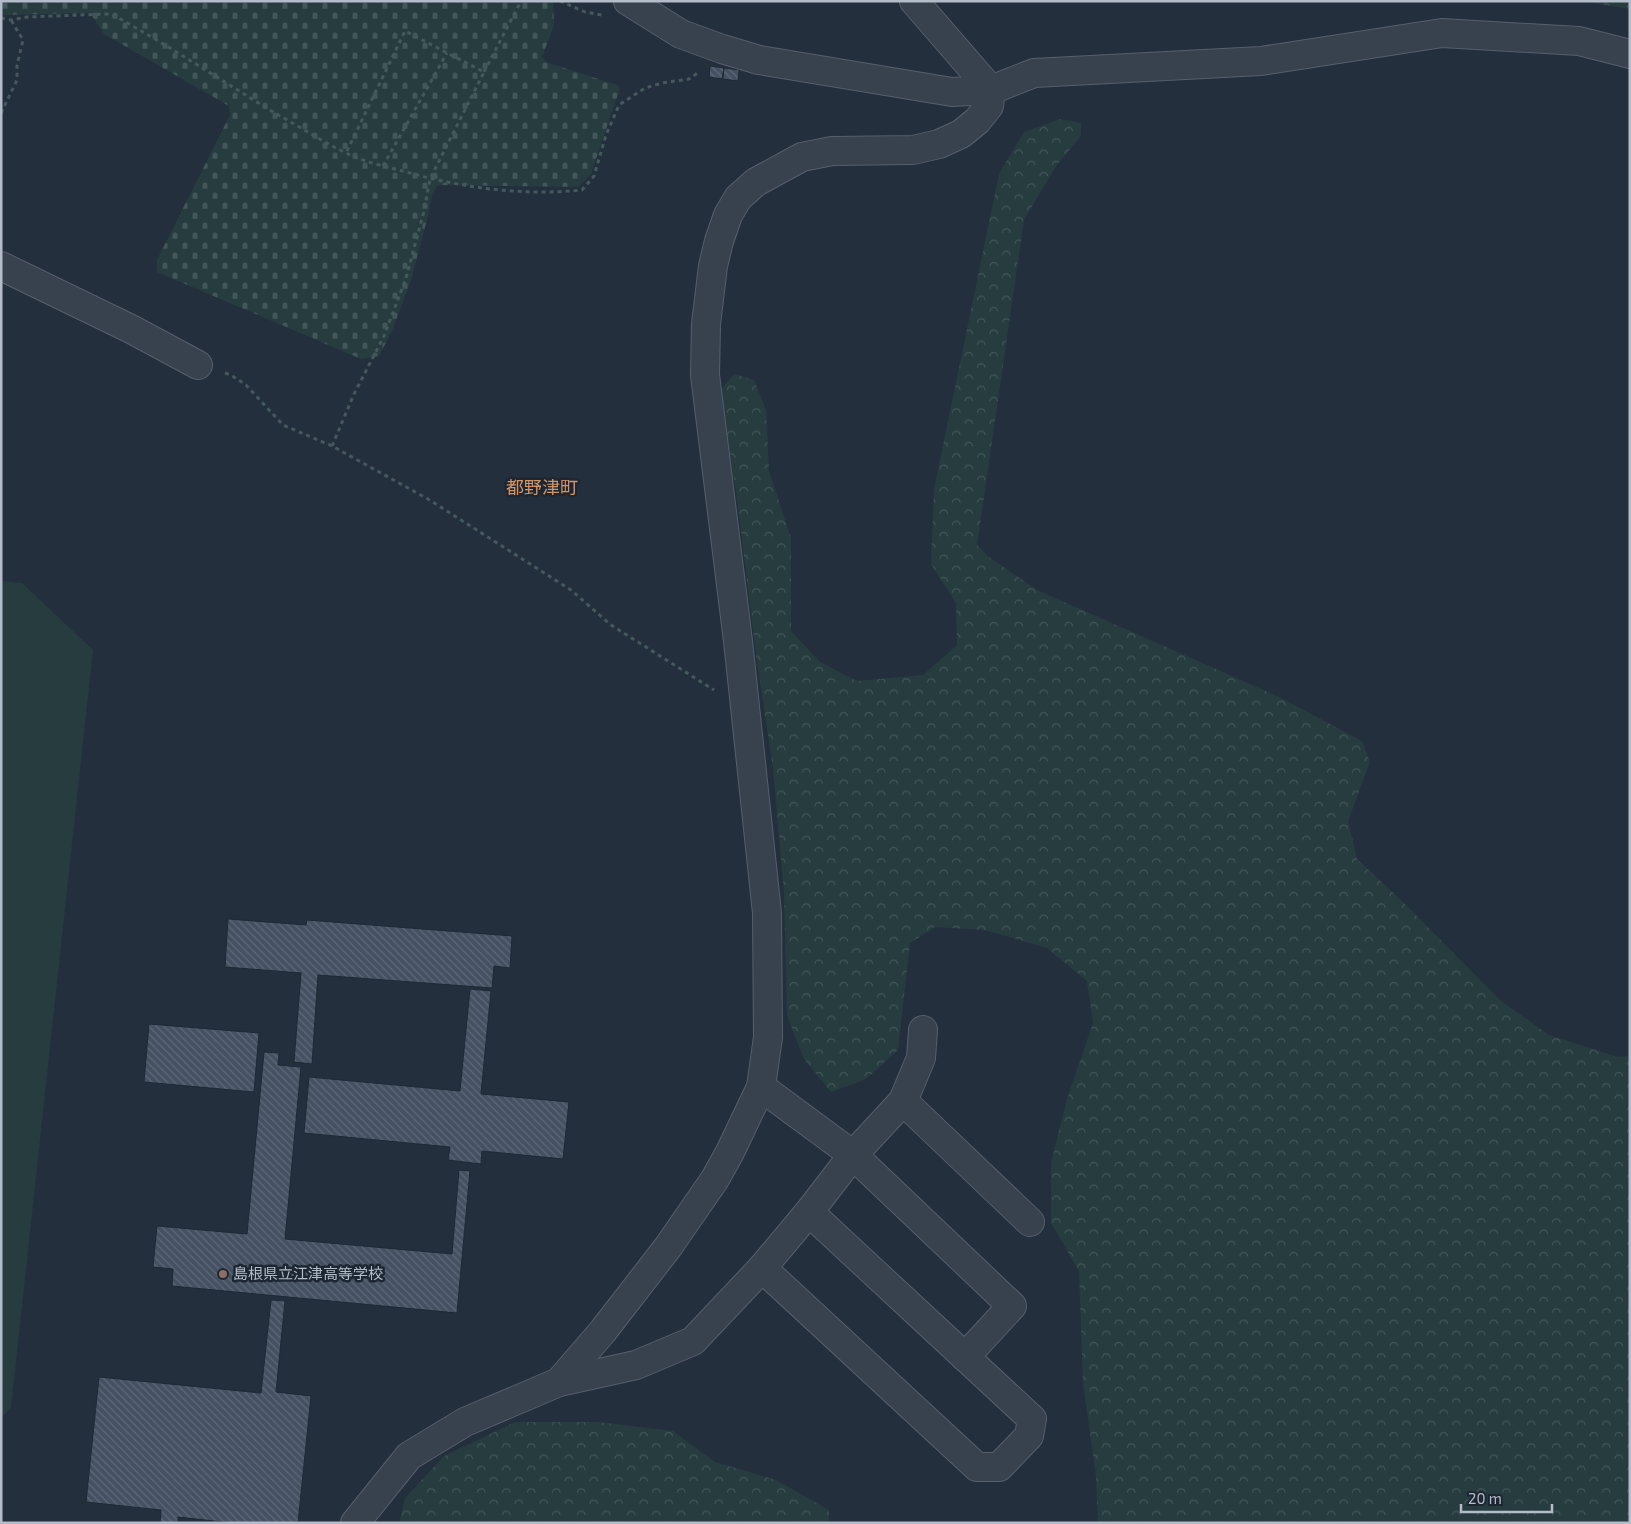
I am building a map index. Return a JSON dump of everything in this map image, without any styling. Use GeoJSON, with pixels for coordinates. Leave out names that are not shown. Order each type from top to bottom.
{"type":"FeatureCollection","features":[{"type":"Feature","properties":{"kind":"street"},"geometry":{"type":"LineString","coordinates":[[559,1382],[603,1331],[668,1247],[715,1179],[761,1087],[768,1037],[767,913],[705,375],[706,324],[713,266],[719,241],[728,215],[738,198],[756,182],[802,157],[832,151],[912,150],[939,144],[961,134],[977,121],[989,106],[991,90],[914,1]]}},
{"type":"Feature","properties":{"kind":"street"},"geometry":{"type":"LineString","coordinates":[[630,2],[681,34],[759,60],[952,92],[991,90],[1034,73],[1261,61],[1442,34],[1579,41],[1630,54]]}},
{"type":"Feature","properties":{"kind":"street"},"geometry":{"type":"LineString","coordinates":[[1,266],[131,329],[198,365]]}},
{"type":"Feature","properties":{"kind":"street"},"geometry":{"type":"LineString","coordinates":[[355,1523],[409,1456],[465,1422],[559,1382],[636,1365],[693,1341],[762,1268],[853,1156],[903,1101],[921,1058],[923,1030]]}},
{"type":"Feature","properties":{"kind":"street"},"geometry":{"type":"LineString","coordinates":[[761,1087],[853,1156],[1012,1306],[965,1357]]}},
{"type":"Feature","properties":{"kind":"street"},"geometry":{"type":"LineString","coordinates":[[903,1101],[1030,1222]]}},
{"type":"Feature","properties":{"kind":"street"},"geometry":{"type":"LineString","coordinates":[[762,1268],[977,1467],[999,1467],[1029,1436],[1032,1419],[809,1212]]}},
{"type":"Feature","properties":{"kind":"path"},"geometry":{"type":"LineString","coordinates":[[332,446],[354,394],[384,336],[402,286],[424,211],[430,179],[521,1]]}},
{"type":"Feature","properties":{"kind":"path"},"geometry":{"type":"LineString","coordinates":[[560,1],[585,12],[604,15],[623,12],[630,2]]}},
{"type":"Feature","properties":{"kind":"path"},"geometry":{"type":"LineString","coordinates":[[1,18],[11,20],[28,17],[107,14],[115,16],[252,99],[346,153],[365,161],[430,179],[482,189],[521,192],[554,193],[582,190],[594,176],[606,135],[619,105],[645,88],[689,79],[709,66],[722,49]]}},
{"type":"Feature","properties":{"kind":"path"},"geometry":{"type":"LineString","coordinates":[[1,113],[18,80],[18,65],[23,40],[11,20]]}},
{"type":"Feature","properties":{"kind":"path"},"geometry":{"type":"LineString","coordinates":[[346,153],[405,32],[484,72]]}},
{"type":"Feature","properties":{"kind":"path"},"geometry":{"type":"LineString","coordinates":[[383,166],[447,53]]}},
{"type":"Feature","properties":{"kind":"path"},"geometry":{"type":"LineString","coordinates":[[198,365],[231,375],[246,385],[283,425],[332,446],[428,500],[571,590],[611,625],[713,690],[744,701]]}},
{"type":"Feature","properties":{"kind":"green space"},"geometry":{"type":"Polygon","coordinates":[[[1,1],[553,1],[554,25],[542,57],[546,62],[617,85],[620,88],[591,174],[578,187],[438,185],[432,194],[411,280],[392,331],[379,356],[361,359],[157,272],[157,260],[230,115],[229,106],[104,34],[90,13],[1,15],[1,1]]]}},
{"type":"Feature","properties":{"kind":"green space"},"geometry":{"type":"Polygon","coordinates":[[[1582,1],[1630,1],[1630,9],[1582,1]]]}},
{"type":"Feature","properties":{"kind":"green space"},"geometry":{"type":"Polygon","coordinates":[[[1060,119],[1081,123],[1081,136],[1056,166],[1024,220],[977,545],[989,557],[1037,590],[1277,696],[1362,741],[1370,762],[1348,821],[1357,859],[1404,903],[1501,1001],[1549,1035],[1618,1057],[1630,1056],[1630,1523],[1098,1523],[1096,1476],[1083,1383],[1079,1271],[1051,1223],[1051,1163],[1067,1099],[1093,1023],[1087,981],[1047,948],[985,930],[935,927],[910,943],[898,1050],[866,1079],[831,1092],[804,1059],[787,1016],[784,893],[773,768],[757,662],[736,491],[720,391],[734,374],[754,380],[766,410],[769,471],[791,538],[791,631],[820,662],[857,681],[923,675],[957,645],[956,603],[931,564],[934,489],[999,174],[1024,132],[1060,119]]]}},
{"type":"Feature","properties":{"kind":"green space"},"geometry":{"type":"Polygon","coordinates":[[[1,581],[22,583],[93,650],[11,1408],[1,1418],[1,581]]]}},
{"type":"Feature","properties":{"kind":"green space"},"geometry":{"type":"Polygon","coordinates":[[[515,1422],[598,1422],[673,1431],[715,1462],[776,1480],[829,1510],[829,1523],[399,1523],[405,1498],[444,1456],[515,1422]]]}},
{"type":"Feature","properties":{"kind":"building"},"geometry":{"type":"Polygon","coordinates":[[[710,66],[724,68],[722,79],[709,77],[710,66]]]}},
{"type":"Feature","properties":{"kind":"building"},"geometry":{"type":"Polygon","coordinates":[[[724,68],[739,70],[738,81],[723,79],[724,68]]]}},
{"type":"Feature","properties":{"kind":"building"},"geometry":{"type":"Polygon","coordinates":[[[228,919],[306,925],[307,920],[512,936],[510,968],[494,966],[492,988],[318,975],[312,1064],[294,1062],[301,973],[225,967],[228,919]]]}},
{"type":"Feature","properties":{"kind":"building"},"geometry":{"type":"Polygon","coordinates":[[[470,989],[491,991],[481,1094],[569,1102],[563,1159],[482,1151],[481,1164],[448,1160],[450,1147],[304,1133],[309,1077],[460,1091],[470,989]]]}},
{"type":"Feature","properties":{"kind":"building"},"geometry":{"type":"Polygon","coordinates":[[[149,1024],[259,1033],[254,1092],[144,1082],[149,1024]]]}},
{"type":"Feature","properties":{"kind":"building"},"geometry":{"type":"Polygon","coordinates":[[[264,1052],[279,1053],[278,1065],[301,1067],[285,1239],[452,1254],[459,1170],[470,1171],[457,1313],[172,1286],[173,1269],[153,1267],[157,1226],[247,1234],[264,1052]]]}},
{"type":"Feature","properties":{"kind":"building"},"geometry":{"type":"Polygon","coordinates":[[[271,1300],[285,1301],[276,1392],[311,1396],[298,1523],[232,1523],[178,1517],[178,1523],[160,1523],[161,1510],[86,1502],[99,1377],[261,1393],[271,1300]]]}},
{"type":"Feature","properties":{"kind":"place","name":"島根県立江津高等学校"},"geometry":{"type":"Point","coordinates":[223,1274]}},
{"type":"Feature","properties":{"kind":"district","name":"都野津町"},"geometry":{"type":"Point","coordinates":[542,488]}}]}
